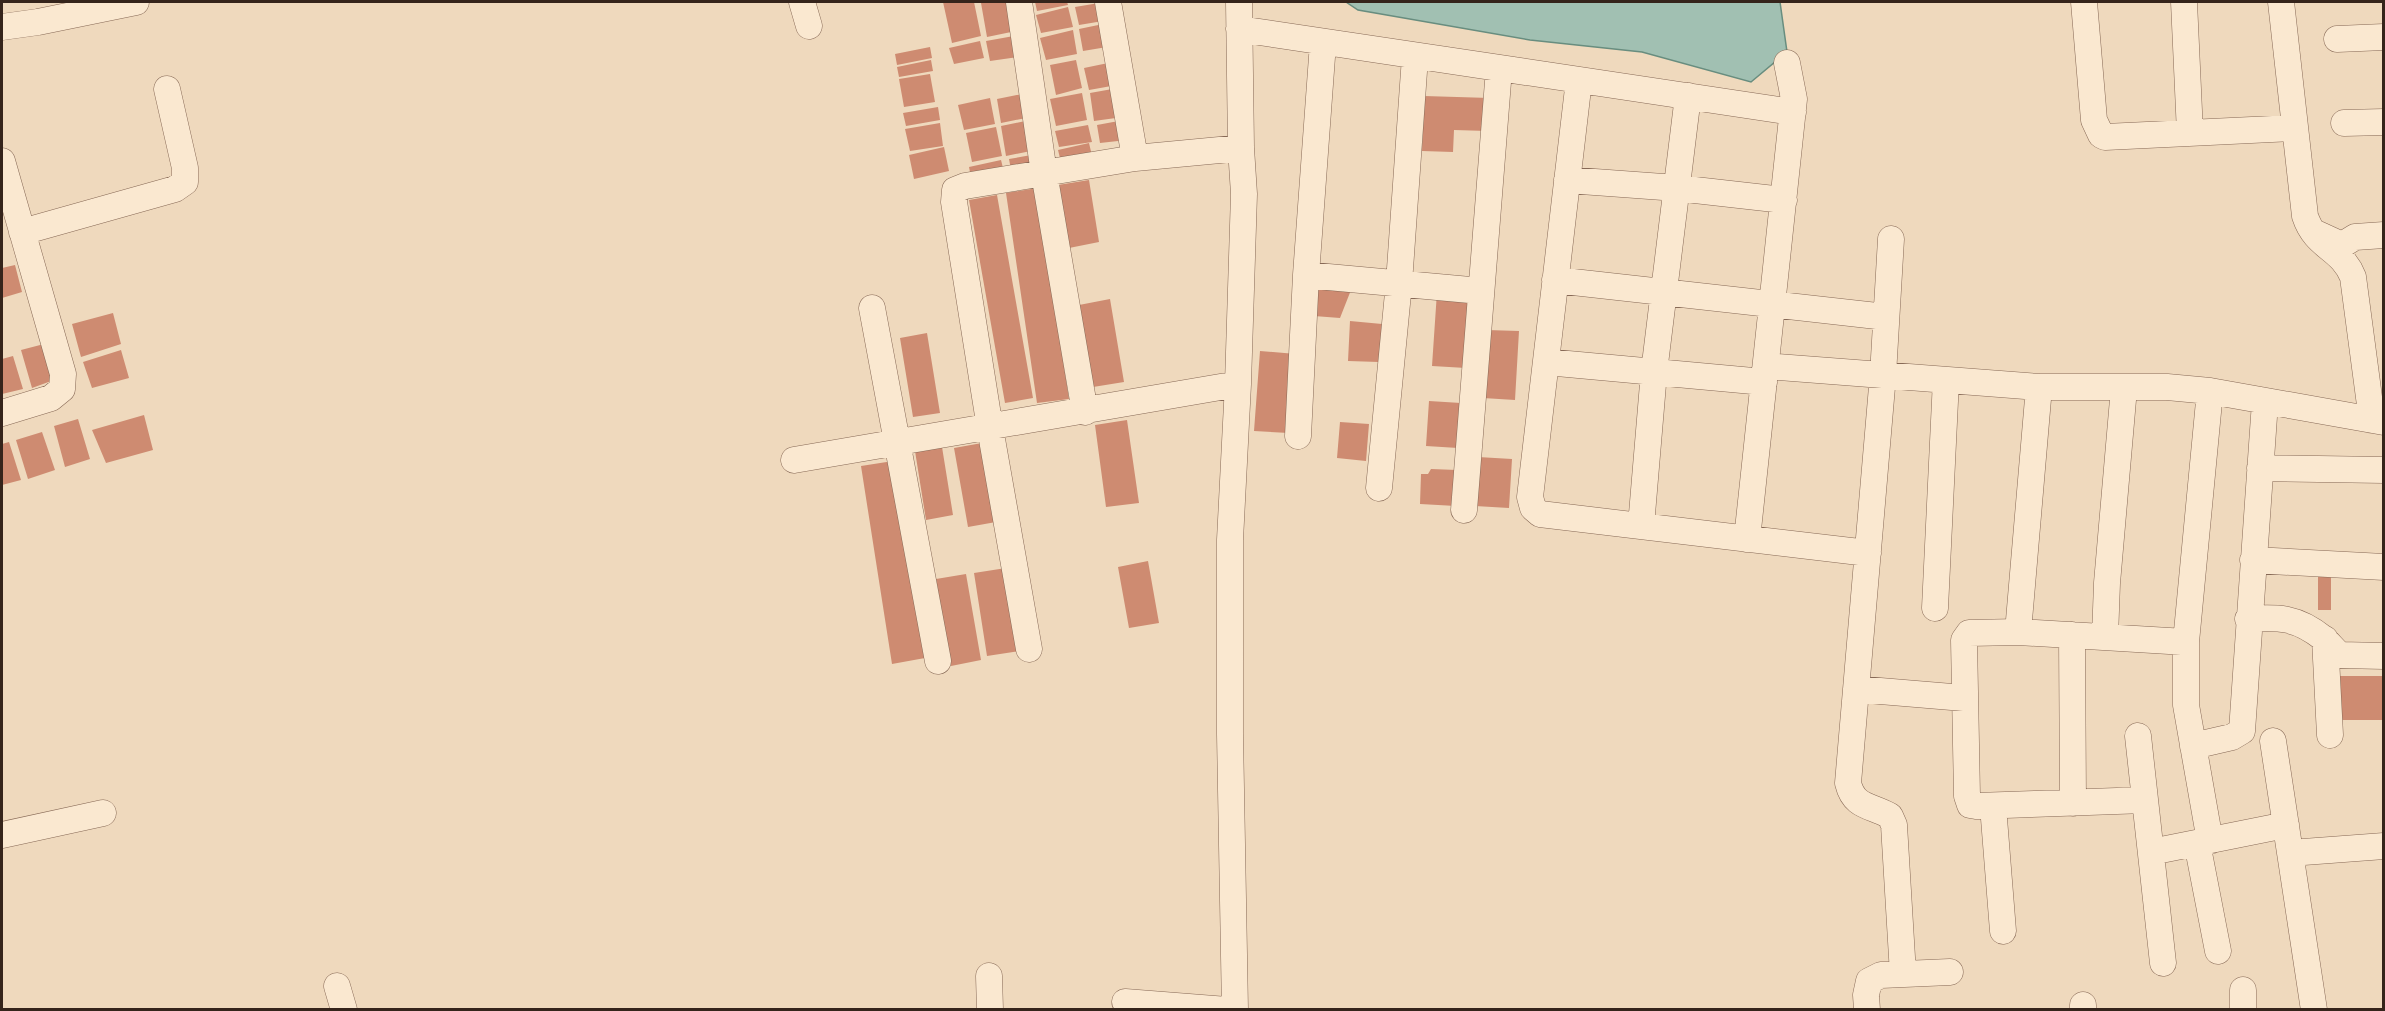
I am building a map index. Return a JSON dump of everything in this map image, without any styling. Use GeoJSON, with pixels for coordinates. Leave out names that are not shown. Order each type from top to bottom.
{"type":"FeatureCollection","features":[{"type":"Feature","properties":{"kind":"street"},"geometry":{"type":"LineString","coordinates":[[2,27],[136,2]]}},
{"type":"Feature","properties":{"kind":"street"},"geometry":{"type":"LineString","coordinates":[[802,2],[809,26]]}},
{"type":"Feature","properties":{"kind":"street"},"geometry":{"type":"LineString","coordinates":[[1019,2],[1044,173],[1085,412]]}},
{"type":"Feature","properties":{"kind":"street"},"geometry":{"type":"LineString","coordinates":[[1108,2],[1136,158]]}},
{"type":"Feature","properties":{"kind":"street"},"geometry":{"type":"LineString","coordinates":[[1235,1010],[1230,734],[1230,540],[1244,194],[1241,148],[1239,2]]}},
{"type":"Feature","properties":{"kind":"street"},"geometry":{"type":"LineString","coordinates":[[2084,2],[2094,120],[2101,135],[2106,137],[2294,128]]}},
{"type":"Feature","properties":{"kind":"street"},"geometry":{"type":"LineString","coordinates":[[2184,2],[2190,133]]}},
{"type":"Feature","properties":{"kind":"street"},"geometry":{"type":"LineString","coordinates":[[1546,362],[1654,372],[1883,375],[2039,387],[2168,387],[2210,391],[2378,421],[2353,277],[2348,264],[2309,230],[2305,216],[2281,2]]}},
{"type":"Feature","properties":{"kind":"street"},"geometry":{"type":"LineString","coordinates":[[1239,29],[1793,112]]}},
{"type":"Feature","properties":{"kind":"street"},"geometry":{"type":"LineString","coordinates":[[2337,39],[2384,38]]}},
{"type":"Feature","properties":{"kind":"street"},"geometry":{"type":"LineString","coordinates":[[1298,436],[1306,275],[1323,43]]}},
{"type":"Feature","properties":{"kind":"street"},"geometry":{"type":"LineString","coordinates":[[1379,488],[1399,283],[1415,57]]}},
{"type":"Feature","properties":{"kind":"street"},"geometry":{"type":"LineString","coordinates":[[1748,539],[1793,112],[1794,99],[1787,63]]}},
{"type":"Feature","properties":{"kind":"street"},"geometry":{"type":"LineString","coordinates":[[1464,510],[1499,69]]}},
{"type":"Feature","properties":{"kind":"street"},"geometry":{"type":"LineString","coordinates":[[1579,80],[1530,496],[1533,508],[1540,514],[1868,553]]}},
{"type":"Feature","properties":{"kind":"street"},"geometry":{"type":"LineString","coordinates":[[22,232],[175,189],[185,182],[185,168],[167,89]]}},
{"type":"Feature","properties":{"kind":"street"},"geometry":{"type":"LineString","coordinates":[[1641,526],[1654,372],[1688,96]]}},
{"type":"Feature","properties":{"kind":"street"},"geometry":{"type":"LineString","coordinates":[[2344,123],[2384,122]]}},
{"type":"Feature","properties":{"kind":"street"},"geometry":{"type":"LineString","coordinates":[[1029,649],[990,428],[954,202],[955,190],[965,186],[1136,158],[1241,148]]}},
{"type":"Feature","properties":{"kind":"street"},"geometry":{"type":"LineString","coordinates":[[2,161],[63,374],[62,389],[51,398],[2,413]]}},
{"type":"Feature","properties":{"kind":"street"},"geometry":{"type":"LineString","coordinates":[[1567,180],[1677,188],[1784,200]]}},
{"type":"Feature","properties":{"kind":"street"},"geometry":{"type":"LineString","coordinates":[[2309,230],[2342,245],[2355,237],[2384,235]]}},
{"type":"Feature","properties":{"kind":"street"},"geometry":{"type":"LineString","coordinates":[[1891,239],[1883,375],[1848,783],[1851,794],[1858,802],[1890,816],[1894,825],[1903,974]]}},
{"type":"Feature","properties":{"kind":"street"},"geometry":{"type":"LineString","coordinates":[[1306,275],[1481,291]]}},
{"type":"Feature","properties":{"kind":"street"},"geometry":{"type":"LineString","coordinates":[[1556,280],[1886,317]]}},
{"type":"Feature","properties":{"kind":"street"},"geometry":{"type":"LineString","coordinates":[[872,308],[938,661]]}},
{"type":"Feature","properties":{"kind":"street"},"geometry":{"type":"LineString","coordinates":[[1935,608],[1946,380]]}},
{"type":"Feature","properties":{"kind":"street"},"geometry":{"type":"LineString","coordinates":[[794,460],[1238,384]]}},
{"type":"Feature","properties":{"kind":"street"},"geometry":{"type":"LineString","coordinates":[[2019,632],[2039,387]]}},
{"type":"Feature","properties":{"kind":"street"},"geometry":{"type":"LineString","coordinates":[[2105,637],[2107,583],[2124,388]]}},
{"type":"Feature","properties":{"kind":"street"},"geometry":{"type":"LineString","coordinates":[[2210,391],[2186,642],[2187,705],[2218,951]]}},
{"type":"Feature","properties":{"kind":"street"},"geometry":{"type":"LineString","coordinates":[[2193,746],[2232,737],[2242,731],[2248,619],[2265,402]]}},
{"type":"Feature","properties":{"kind":"street"},"geometry":{"type":"LineString","coordinates":[[2260,468],[2384,470]]}},
{"type":"Feature","properties":{"kind":"street"},"geometry":{"type":"LineString","coordinates":[[2253,560],[2384,567]]}},
{"type":"Feature","properties":{"kind":"street"},"geometry":{"type":"LineString","coordinates":[[2248,619],[2282,617],[2303,625],[2325,639],[2340,655],[2384,656]]}},
{"type":"Feature","properties":{"kind":"street"},"geometry":{"type":"LineString","coordinates":[[2145,800],[1970,805],[1967,801],[1964,640],[1969,633],[2019,632],[2186,642]]}},
{"type":"Feature","properties":{"kind":"street"},"geometry":{"type":"LineString","coordinates":[[2072,635],[2073,803]]}},
{"type":"Feature","properties":{"kind":"street"},"geometry":{"type":"LineString","coordinates":[[2325,639],[2330,735]]}},
{"type":"Feature","properties":{"kind":"street"},"geometry":{"type":"LineString","coordinates":[[1856,689],[1964,698]]}},
{"type":"Feature","properties":{"kind":"street"},"geometry":{"type":"LineString","coordinates":[[2138,736],[2163,963]]}},
{"type":"Feature","properties":{"kind":"street"},"geometry":{"type":"LineString","coordinates":[[2273,741],[2314,1010]]}},
{"type":"Feature","properties":{"kind":"street"},"geometry":{"type":"LineString","coordinates":[[1993,806],[2003,931]]}},
{"type":"Feature","properties":{"kind":"street"},"geometry":{"type":"LineString","coordinates":[[2,835],[103,813]]}},
{"type":"Feature","properties":{"kind":"street"},"geometry":{"type":"LineString","coordinates":[[2151,852],[2286,825]]}},
{"type":"Feature","properties":{"kind":"street"},"geometry":{"type":"LineString","coordinates":[[2290,853],[2384,846]]}},
{"type":"Feature","properties":{"kind":"street"},"geometry":{"type":"LineString","coordinates":[[1867,1010],[1866,995],[1869,981],[1881,975],[1950,972]]}},
{"type":"Feature","properties":{"kind":"street"},"geometry":{"type":"LineString","coordinates":[[989,976],[990,1010]]}},
{"type":"Feature","properties":{"kind":"street"},"geometry":{"type":"LineString","coordinates":[[1125,1002],[1227,1010]]}},
{"type":"Feature","properties":{"kind":"shaded area"},"geometry":{"type":"Polygon","coordinates":[[[1346,2],[1780,2],[1787,52],[1751,82],[1642,52],[1530,40],[1358,10],[1346,2]]]}},
{"type":"Feature","properties":{"kind":"building"},"geometry":{"type":"Polygon","coordinates":[[[943,2],[974,2],[981,36],[952,43],[943,2]]]}},
{"type":"Feature","properties":{"kind":"building"},"geometry":{"type":"Polygon","coordinates":[[[1012,2],[1016,31],[987,37],[981,3],[1012,2]]]}},
{"type":"Feature","properties":{"kind":"building"},"geometry":{"type":"Polygon","coordinates":[[[1035,2],[1067,2],[1068,5],[1037,11],[1035,2]]]}},
{"type":"Feature","properties":{"kind":"building"},"geometry":{"type":"Polygon","coordinates":[[[1105,2],[1109,20],[1079,25],[1075,7],[1105,2]]]}},
{"type":"Feature","properties":{"kind":"building"},"geometry":{"type":"Polygon","coordinates":[[[1068,7],[1073,27],[1041,33],[1036,15],[1068,7]]]}},
{"type":"Feature","properties":{"kind":"building"},"geometry":{"type":"Polygon","coordinates":[[[1108,23],[1113,46],[1083,51],[1079,29],[1108,23]]]}},
{"type":"Feature","properties":{"kind":"building"},"geometry":{"type":"Polygon","coordinates":[[[1073,30],[1077,54],[1046,60],[1040,38],[1073,30]]]}},
{"type":"Feature","properties":{"kind":"building"},"geometry":{"type":"Polygon","coordinates":[[[1019,35],[1024,56],[990,61],[986,41],[1019,35]]]}},
{"type":"Feature","properties":{"kind":"building"},"geometry":{"type":"Polygon","coordinates":[[[980,41],[984,58],[954,64],[949,48],[980,41]]]}},
{"type":"Feature","properties":{"kind":"building"},"geometry":{"type":"Polygon","coordinates":[[[930,47],[932,58],[897,65],[895,54],[930,47]]]}},
{"type":"Feature","properties":{"kind":"building"},"geometry":{"type":"Polygon","coordinates":[[[931,60],[933,71],[899,77],[897,67],[931,60]]]}},
{"type":"Feature","properties":{"kind":"building"},"geometry":{"type":"Polygon","coordinates":[[[1076,60],[1082,88],[1056,95],[1050,65],[1076,60]]]}},
{"type":"Feature","properties":{"kind":"building"},"geometry":{"type":"Polygon","coordinates":[[[1113,62],[1117,85],[1089,90],[1084,68],[1113,62]]]}},
{"type":"Feature","properties":{"kind":"building"},"geometry":{"type":"Polygon","coordinates":[[[930,74],[935,102],[904,107],[899,79],[930,74]]]}},
{"type":"Feature","properties":{"kind":"building"},"geometry":{"type":"Polygon","coordinates":[[[1118,88],[1123,117],[1094,121],[1090,93],[1118,88]]]}},
{"type":"Feature","properties":{"kind":"building"},"geometry":{"type":"Polygon","coordinates":[[[1027,93],[1031,117],[1001,123],[997,99],[1027,93]]]}},
{"type":"Feature","properties":{"kind":"building"},"geometry":{"type":"Polygon","coordinates":[[[1082,93],[1087,120],[1056,126],[1050,99],[1082,93]]]}},
{"type":"Feature","properties":{"kind":"building"},"geometry":{"type":"Polygon","coordinates":[[[1424,96],[1490,98],[1488,131],[1454,130],[1453,152],[1422,151],[1424,96]]]}},
{"type":"Feature","properties":{"kind":"building"},"geometry":{"type":"Polygon","coordinates":[[[990,98],[995,124],[964,130],[958,105],[990,98]]]}},
{"type":"Feature","properties":{"kind":"building"},"geometry":{"type":"Polygon","coordinates":[[[938,107],[940,120],[906,126],[903,113],[938,107]]]}},
{"type":"Feature","properties":{"kind":"building"},"geometry":{"type":"Polygon","coordinates":[[[1030,120],[1036,150],[1006,156],[1001,126],[1030,120]]]}},
{"type":"Feature","properties":{"kind":"building"},"geometry":{"type":"Polygon","coordinates":[[[1124,120],[1127,140],[1100,143],[1097,125],[1124,120]]]}},
{"type":"Feature","properties":{"kind":"building"},"geometry":{"type":"Polygon","coordinates":[[[940,123],[943,146],[910,151],[905,129],[940,123]]]}},
{"type":"Feature","properties":{"kind":"building"},"geometry":{"type":"Polygon","coordinates":[[[1088,125],[1092,142],[1059,147],[1055,131],[1088,125]]]}},
{"type":"Feature","properties":{"kind":"building"},"geometry":{"type":"Polygon","coordinates":[[[996,127],[1002,156],[972,162],[966,133],[996,127]]]}},
{"type":"Feature","properties":{"kind":"building"},"geometry":{"type":"Polygon","coordinates":[[[1089,143],[1093,160],[1062,166],[1058,150],[1089,143]]]}},
{"type":"Feature","properties":{"kind":"building"},"geometry":{"type":"Polygon","coordinates":[[[944,147],[949,171],[914,179],[909,155],[944,147]]]}},
{"type":"Feature","properties":{"kind":"building"},"geometry":{"type":"Polygon","coordinates":[[[1037,154],[1040,171],[1012,175],[1009,159],[1037,154]]]}},
{"type":"Feature","properties":{"kind":"building"},"geometry":{"type":"Polygon","coordinates":[[[1001,160],[1005,176],[972,182],[969,167],[1001,160]]]}},
{"type":"Feature","properties":{"kind":"building"},"geometry":{"type":"Polygon","coordinates":[[[1089,180],[1099,242],[1069,248],[1058,185],[1089,180]]]}},
{"type":"Feature","properties":{"kind":"building"},"geometry":{"type":"Polygon","coordinates":[[[1037,188],[1069,399],[1037,403],[1006,193],[1037,188]]]}},
{"type":"Feature","properties":{"kind":"building"},"geometry":{"type":"Polygon","coordinates":[[[997,195],[1033,398],[1005,403],[969,200],[997,195]]]}},
{"type":"Feature","properties":{"kind":"building"},"geometry":{"type":"Polygon","coordinates":[[[15,265],[22,292],[2,298],[2,268],[15,265]]]}},
{"type":"Feature","properties":{"kind":"building"},"geometry":{"type":"Polygon","coordinates":[[[1317,287],[1351,290],[1340,318],[1314,316],[1317,287]]]}},
{"type":"Feature","properties":{"kind":"building"},"geometry":{"type":"Polygon","coordinates":[[[1437,292],[1471,294],[1466,368],[1432,366],[1437,292]]]}},
{"type":"Feature","properties":{"kind":"building"},"geometry":{"type":"Polygon","coordinates":[[[1110,299],[1124,382],[1093,387],[1079,305],[1110,299]]]}},
{"type":"Feature","properties":{"kind":"building"},"geometry":{"type":"Polygon","coordinates":[[[113,313],[121,344],[81,357],[72,324],[113,313]]]}},
{"type":"Feature","properties":{"kind":"building"},"geometry":{"type":"Polygon","coordinates":[[[1350,321],[1382,324],[1379,362],[1348,361],[1350,321]]]}},
{"type":"Feature","properties":{"kind":"building"},"geometry":{"type":"Polygon","coordinates":[[[1487,330],[1519,331],[1515,400],[1483,398],[1487,330]]]}},
{"type":"Feature","properties":{"kind":"building"},"geometry":{"type":"Polygon","coordinates":[[[927,333],[940,413],[913,417],[900,338],[927,333]]]}},
{"type":"Feature","properties":{"kind":"building"},"geometry":{"type":"Polygon","coordinates":[[[44,344],[54,380],[32,388],[21,350],[44,344]]]}},
{"type":"Feature","properties":{"kind":"building"},"geometry":{"type":"Polygon","coordinates":[[[121,350],[129,378],[92,388],[83,362],[121,350]]]}},
{"type":"Feature","properties":{"kind":"building"},"geometry":{"type":"Polygon","coordinates":[[[1260,351],[1296,354],[1289,433],[1254,431],[1260,351]]]}},
{"type":"Feature","properties":{"kind":"building"},"geometry":{"type":"Polygon","coordinates":[[[13,356],[23,389],[2,394],[2,359],[13,356]]]}},
{"type":"Feature","properties":{"kind":"building"},"geometry":{"type":"Polygon","coordinates":[[[1429,401],[1461,403],[1458,448],[1426,446],[1429,401]]]}},
{"type":"Feature","properties":{"kind":"building"},"geometry":{"type":"Polygon","coordinates":[[[144,415],[153,450],[106,463],[92,430],[144,415]]]}},
{"type":"Feature","properties":{"kind":"building"},"geometry":{"type":"Polygon","coordinates":[[[78,419],[90,459],[65,467],[54,426],[78,419]]]}},
{"type":"Feature","properties":{"kind":"building"},"geometry":{"type":"Polygon","coordinates":[[[1127,420],[1139,503],[1106,507],[1095,425],[1127,420]]]}},
{"type":"Feature","properties":{"kind":"building"},"geometry":{"type":"Polygon","coordinates":[[[1340,422],[1369,424],[1366,461],[1337,458],[1340,422]]]}},
{"type":"Feature","properties":{"kind":"building"},"geometry":{"type":"Polygon","coordinates":[[[42,432],[55,470],[28,479],[16,440],[42,432]]]}},
{"type":"Feature","properties":{"kind":"building"},"geometry":{"type":"Polygon","coordinates":[[[9,442],[21,480],[2,485],[2,444],[9,442]]]}},
{"type":"Feature","properties":{"kind":"building"},"geometry":{"type":"Polygon","coordinates":[[[982,443],[996,522],[968,527],[954,448],[982,443]]]}},
{"type":"Feature","properties":{"kind":"building"},"geometry":{"type":"Polygon","coordinates":[[[942,447],[953,515],[926,520],[915,451],[942,447]]]}},
{"type":"Feature","properties":{"kind":"building"},"geometry":{"type":"Polygon","coordinates":[[[1478,457],[1512,459],[1509,508],[1475,506],[1478,457]]]}},
{"type":"Feature","properties":{"kind":"building"},"geometry":{"type":"Polygon","coordinates":[[[893,461],[925,658],[892,664],[861,466],[893,461]]]}},
{"type":"Feature","properties":{"kind":"building"},"geometry":{"type":"Polygon","coordinates":[[[1431,469],[1457,470],[1456,506],[1420,504],[1421,474],[1428,474],[1431,469]]]}},
{"type":"Feature","properties":{"kind":"building"},"geometry":{"type":"Polygon","coordinates":[[[1148,561],[1159,623],[1129,628],[1118,567],[1148,561]]]}},
{"type":"Feature","properties":{"kind":"building"},"geometry":{"type":"Polygon","coordinates":[[[1006,568],[1019,651],[987,656],[974,573],[1006,568]]]}},
{"type":"Feature","properties":{"kind":"building"},"geometry":{"type":"Polygon","coordinates":[[[2318,571],[2331,571],[2331,610],[2318,610],[2318,571]]]}},
{"type":"Feature","properties":{"kind":"building"},"geometry":{"type":"Polygon","coordinates":[[[966,574],[981,660],[951,666],[936,579],[966,574]]]}},
{"type":"Feature","properties":{"kind":"building"},"geometry":{"type":"Polygon","coordinates":[[[2336,676],[2384,676],[2384,720],[2338,720],[2336,676]]]}}]}
